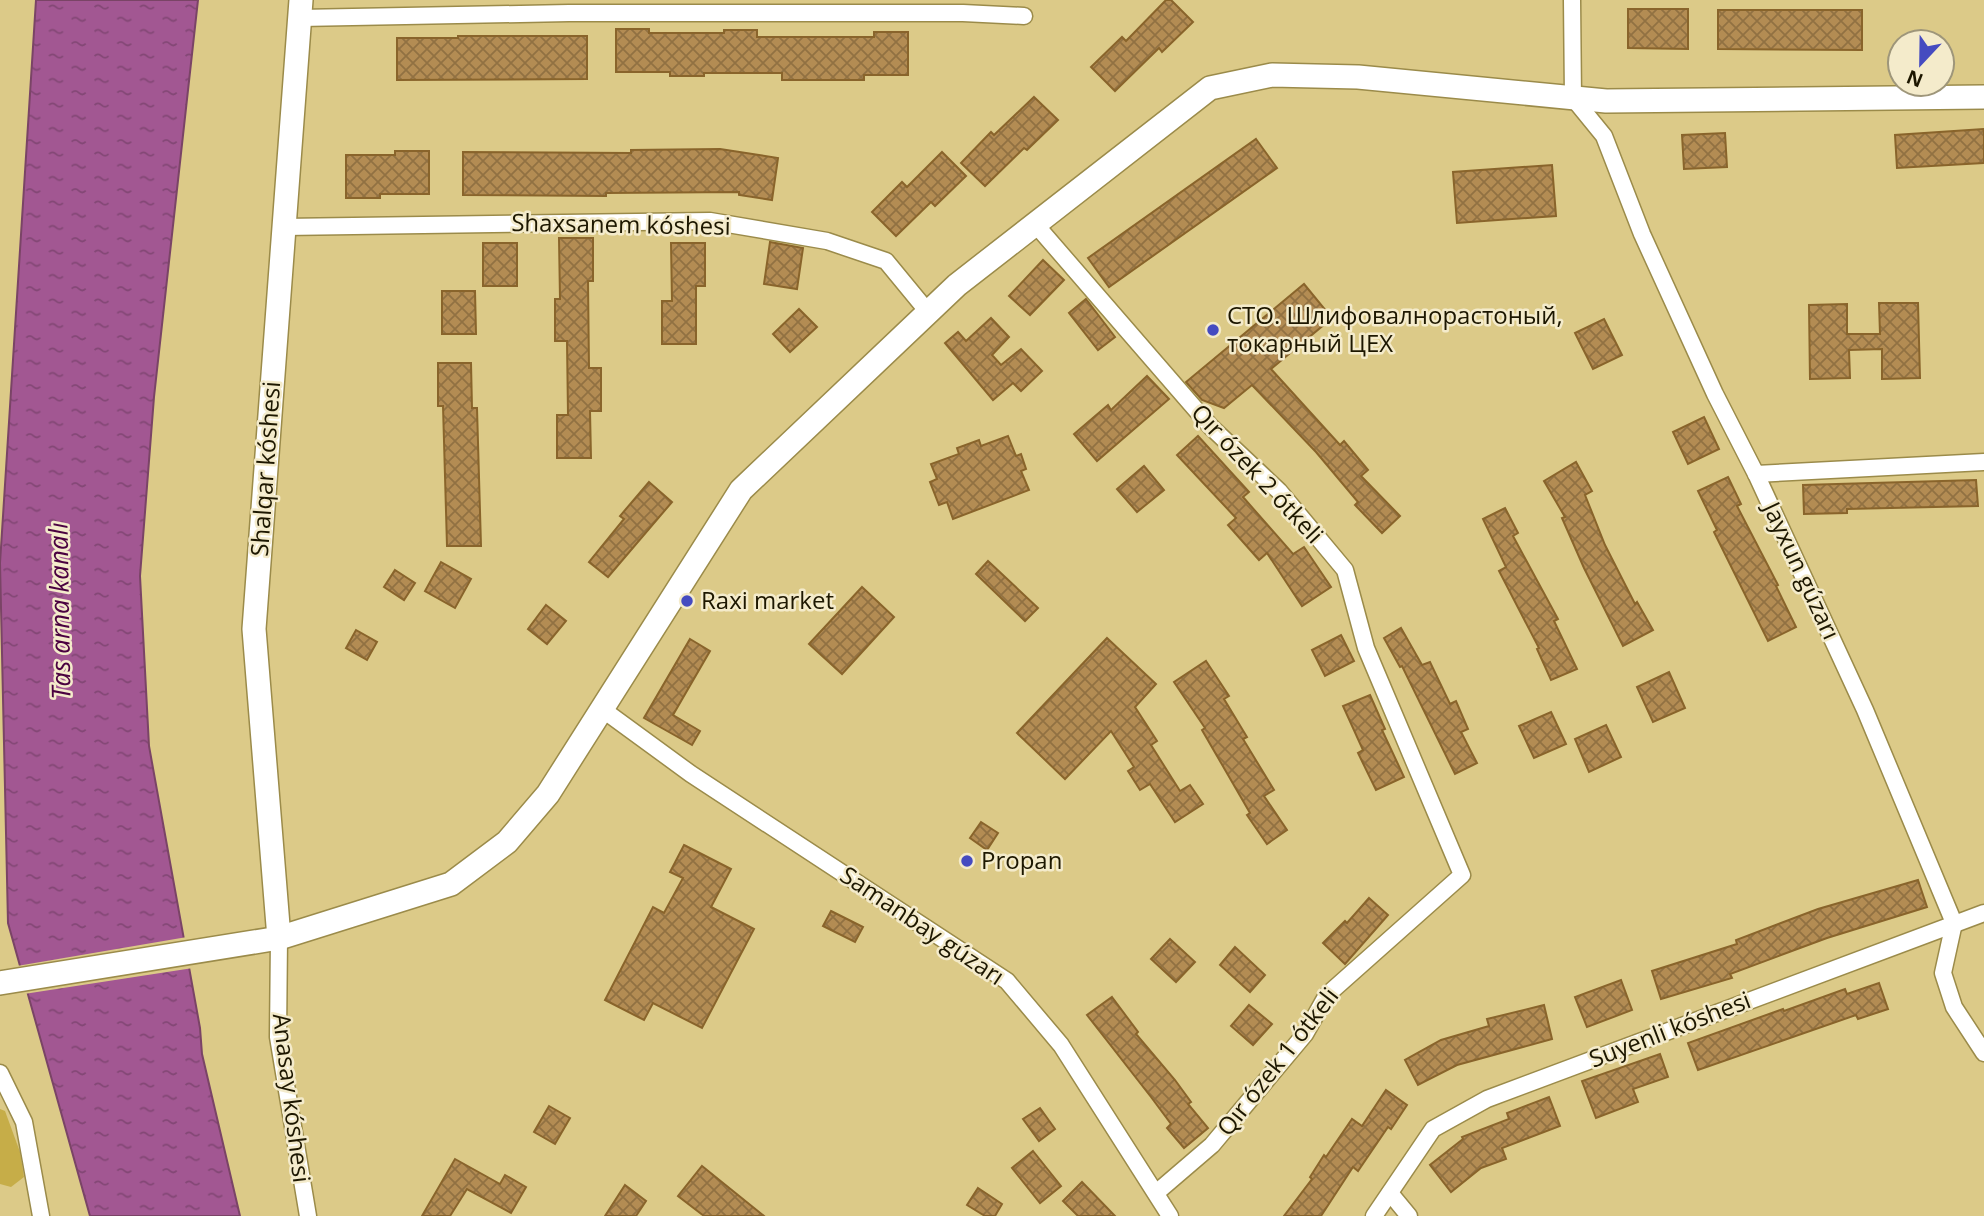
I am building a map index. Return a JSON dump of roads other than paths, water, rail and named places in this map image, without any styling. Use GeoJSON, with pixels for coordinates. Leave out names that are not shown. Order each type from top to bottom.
{"type":"FeatureCollection","features":[{"type":"Feature","properties":{"kind":"street"},"geometry":{"type":"LineString","coordinates":[[1572,0],[1573,98]]}},
{"type":"Feature","properties":{"kind":"street"},"geometry":{"type":"LineString","coordinates":[[300,9],[569,13],[963,13],[1024,16]]}},
{"type":"Feature","properties":{"kind":"street","name":"Shalqar kóshesi"},"geometry":{"type":"LineString","coordinates":[[279,938],[254,629],[300,9]]}},
{"type":"Feature","properties":{"kind":"street"},"geometry":{"type":"LineString","coordinates":[[0,983],[279,938],[451,884],[507,842],[541,803],[741,491],[957,285],[1210,88],[1272,75],[1346,77],[1606,101],[1984,97]]}},
{"type":"Feature","properties":{"kind":"street","name":"Jayxun gúzarı"},"geometry":{"type":"LineString","coordinates":[[1573,98],[1604,136],[1642,234],[1865,709],[1954,923]]}},
{"type":"Feature","properties":{"kind":"street","name":"Shaxsanem kóshesi"},"geometry":{"type":"LineString","coordinates":[[284,227],[710,221],[827,241],[886,261],[928,313]]}},
{"type":"Feature","properties":{"kind":"street","name":"Qır ózek 2 ótkeli"},"geometry":{"type":"LineString","coordinates":[[1036,226],[1211,427],[1279,491],[1345,570],[1366,648],[1462,875]]}},
{"type":"Feature","properties":{"kind":"street"},"geometry":{"type":"LineString","coordinates":[[1756,474],[1984,462]]}},
{"type":"Feature","properties":{"kind":"street","name":"Samanbay gúzarı"},"geometry":{"type":"LineString","coordinates":[[602,709],[691,774],[1007,981],[1060,1045],[1170,1216]]}},
{"type":"Feature","properties":{"kind":"street","name":"Qır ózek 1 ótkeli"},"geometry":{"type":"LineString","coordinates":[[1156,1193],[1212,1145],[1305,1034],[1327,995],[1462,875]]}},
{"type":"Feature","properties":{"kind":"street","name":"Suyenli kóshesi"},"geometry":{"type":"LineString","coordinates":[[1374,1216],[1433,1129],[1487,1100],[1984,913]]}},
{"type":"Feature","properties":{"kind":"street"},"geometry":{"type":"LineString","coordinates":[[1954,923],[1942,973],[1955,1007],[1984,1053]]}},
{"type":"Feature","properties":{"kind":"street","name":"Anasay kóshesi"},"geometry":{"type":"LineString","coordinates":[[279,938],[278,1037],[308,1216]]}},
{"type":"Feature","properties":{"kind":"street"},"geometry":{"type":"LineString","coordinates":[[0,1073],[24,1122],[41,1216]]}},
{"type":"Feature","properties":{"kind":"street"},"geometry":{"type":"LineString","coordinates":[[1390,1193],[1409,1216]]}},
{"type":"Feature","properties":{"kind":"water","name":"Tas arna kanalı"},"geometry":{"type":"Polygon","coordinates":[[[36,0],[198,0],[154,397],[140,576],[149,746],[200,1028],[202,1054],[240,1216],[90,1216],[8,923],[0,563],[36,0]]]}},
{"type":"Feature","properties":{"kind":"place","name":"СТО. Шлифовалнорастоный, токарный ЦЕХ"},"geometry":{"type":"Point","coordinates":[1213,330]}},
{"type":"Feature","properties":{"kind":"place","name":"Raxi market"},"geometry":{"type":"Point","coordinates":[687,601]}},
{"type":"Feature","properties":{"kind":"place","name":"Propan"},"geometry":{"type":"Point","coordinates":[967,861]}}]}
